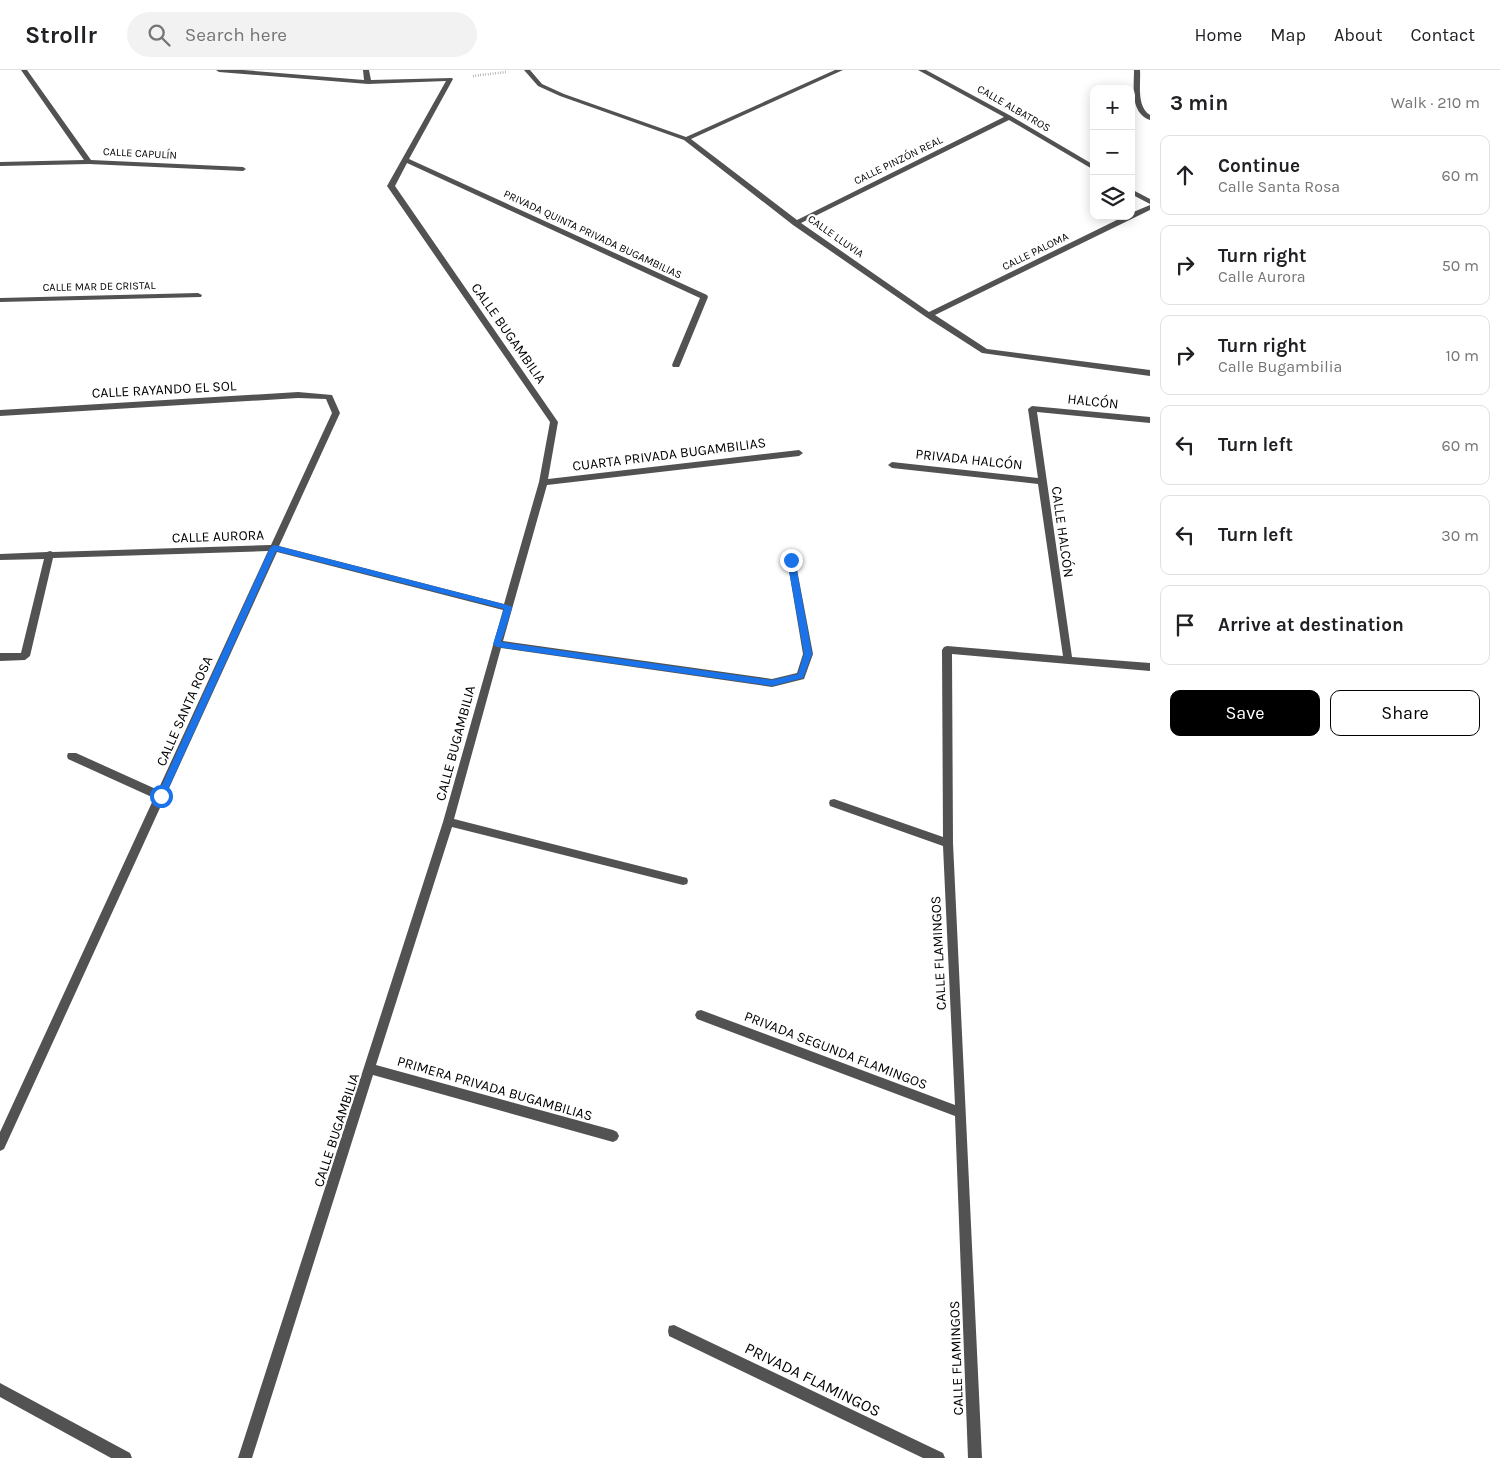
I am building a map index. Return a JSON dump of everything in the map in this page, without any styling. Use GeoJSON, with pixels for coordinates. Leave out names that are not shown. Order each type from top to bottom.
{"type":"FeatureCollection","features":[{"type":"Feature","properties":{"kind":"street","name":"CALLE CAPULÍN"},"geometry":{"type":"LineString","coordinates":[[24,70],[89,162],[243,169]]}},
{"type":"Feature","properties":{"kind":"street"},"geometry":{"type":"LineString","coordinates":[[219,70],[368,82],[450,79]]}},
{"type":"Feature","properties":{"kind":"street"},"geometry":{"type":"LineString","coordinates":[[366,70],[368,82]]}},
{"type":"Feature","properties":{"kind":"street","name":"CALLE LLUVIA"},"geometry":{"type":"LineString","coordinates":[[527,70],[540,85],[562,95],[686,138],[796,223],[929,316],[984,350],[1150,373]]}},
{"type":"Feature","properties":{"kind":"street"},"geometry":{"type":"LineString","coordinates":[[686,138],[840,70]]}},
{"type":"Feature","properties":{"kind":"street","name":"CALLE ALBATROS"},"geometry":{"type":"LineString","coordinates":[[921,70],[1010,117],[1090,166]]}},
{"type":"Feature","properties":{"kind":"street"},"geometry":{"type":"LineString","coordinates":[[1137,70],[1138,108],[1148,118]]}},
{"type":"Feature","properties":{"kind":"street","name":"CALLE BUGAMBILIA"},"geometry":{"type":"LineString","coordinates":[[245,1458],[448,822],[543,482],[554,422],[391,186],[450,79]]}},
{"type":"Feature","properties":{"kind":"street","name":"CALLE PINZÓN REAL"},"geometry":{"type":"LineString","coordinates":[[796,223],[1010,117]]}},
{"type":"Feature","properties":{"kind":"street","name":"PRIVADA QUINTA PRIVADA BUGAMBILIAS"},"geometry":{"type":"LineString","coordinates":[[406,160],[704,297],[676,365]]}},
{"type":"Feature","properties":{"kind":"street"},"geometry":{"type":"LineString","coordinates":[[0,164],[89,162]]}},
{"type":"Feature","properties":{"kind":"street"},"geometry":{"type":"LineString","coordinates":[[1135,193],[1150,202]]}},
{"type":"Feature","properties":{"kind":"street","name":"CALLE PALOMA"},"geometry":{"type":"LineString","coordinates":[[929,316],[1150,207]]}},
{"type":"Feature","properties":{"kind":"street","name":"CALLE MAR DE CRISTAL"},"geometry":{"type":"LineString","coordinates":[[0,300],[198,295]]}},
{"type":"Feature","properties":{"kind":"street","name":"CALLE RAYANDO EL SOL"},"geometry":{"type":"LineString","coordinates":[[0,413],[298,395],[329,397]]}},
{"type":"Feature","properties":{"kind":"street","name":"CALLE SANTA ROSA"},"geometry":{"type":"LineString","coordinates":[[0,1145],[336,413],[329,397]]}},
{"type":"Feature","properties":{"kind":"street","name":"HALCÓN"},"geometry":{"type":"LineString","coordinates":[[1032,409],[1150,420]]}},
{"type":"Feature","properties":{"kind":"street","name":"CALLE HALCÓN"},"geometry":{"type":"LineString","coordinates":[[1032,409],[1068,660]]}},
{"type":"Feature","properties":{"kind":"street","name":"CUARTA PRIVADA BUGAMBILIAS"},"geometry":{"type":"LineString","coordinates":[[543,482],[799,452]]}},
{"type":"Feature","properties":{"kind":"street","name":"PRIVADA HALCÓN"},"geometry":{"type":"LineString","coordinates":[[892,465],[1042,481]]}},
{"type":"Feature","properties":{"kind":"street","name":"CALLE AURORA"},"geometry":{"type":"LineString","coordinates":[[0,557],[274,548],[508,608]]}},
{"type":"Feature","properties":{"kind":"street"},"geometry":{"type":"LineString","coordinates":[[0,657],[25,656],[50,554]]}},
{"type":"Feature","properties":{"kind":"street"},"geometry":{"type":"LineString","coordinates":[[497,644],[772,683],[801,676],[808,654],[791,560]]}},
{"type":"Feature","properties":{"kind":"street","name":"CALLE FLAMINGOS"},"geometry":{"type":"LineString","coordinates":[[975,1458],[948,843],[948,650],[1150,667]]}},
{"type":"Feature","properties":{"kind":"street"},"geometry":{"type":"LineString","coordinates":[[72,756],[161,796]]}},
{"type":"Feature","properties":{"kind":"street"},"geometry":{"type":"LineString","coordinates":[[834,803],[948,843]]}},
{"type":"Feature","properties":{"kind":"street"},"geometry":{"type":"LineString","coordinates":[[448,822],[683,881]]}},
{"type":"Feature","properties":{"kind":"street","name":"PRIVADA SEGUNDA FLAMINGOS"},"geometry":{"type":"LineString","coordinates":[[701,1015],[961,1113]]}},
{"type":"Feature","properties":{"kind":"street","name":"PRIMERA PRIVADA BUGAMBILIAS"},"geometry":{"type":"LineString","coordinates":[[370,1068],[613,1136]]}},
{"type":"Feature","properties":{"kind":"street","name":"PRIVADA FLAMINGOS"},"geometry":{"type":"LineString","coordinates":[[674,1331],[938,1458]]}},
{"type":"Feature","properties":{"kind":"street"},"geometry":{"type":"LineString","coordinates":[[0,1390],[125,1458]]}},
{"type":"Feature","properties":{"kind":"path"},"geometry":{"type":"LineString","coordinates":[[450,79],[513,71]]}},
{"type":"Feature","properties":{"kind":"route"},"geometry":{"type":"LineString","coordinates":[[161,796],[274,548],[508,608],[497,644],[772,683],[801,676],[808,654],[791,560]]}}]}
